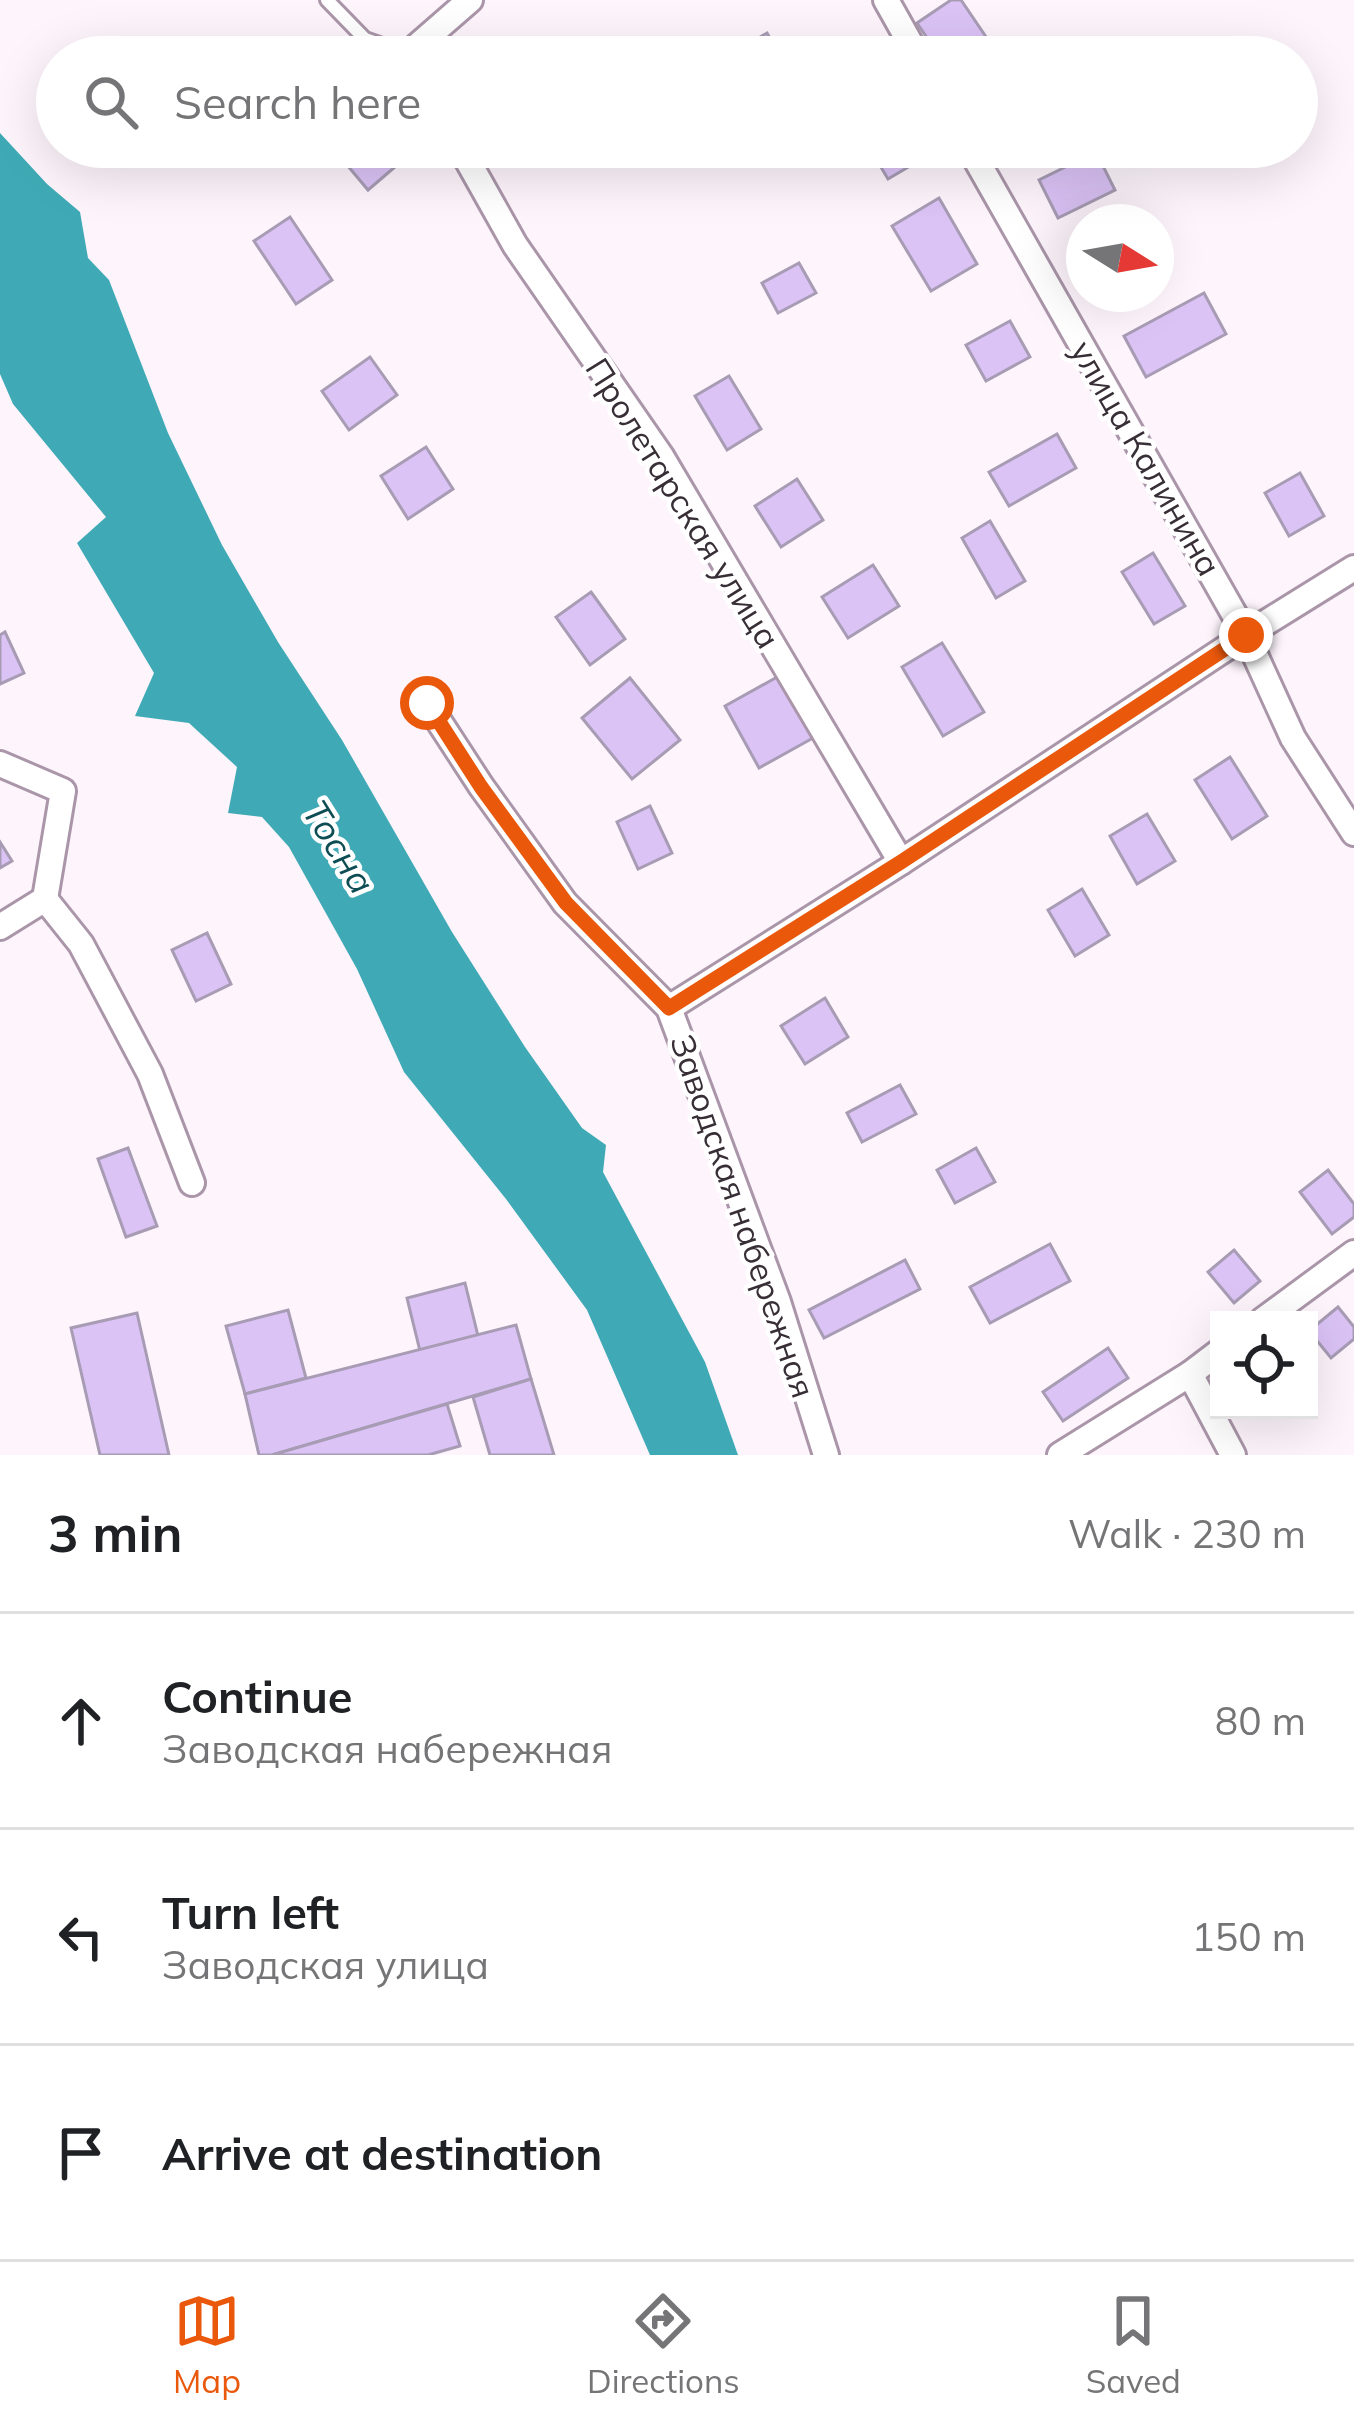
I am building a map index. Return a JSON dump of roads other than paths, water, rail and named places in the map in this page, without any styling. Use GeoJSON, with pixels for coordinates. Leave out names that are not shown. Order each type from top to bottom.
{"type":"FeatureCollection","features":[{"type":"Feature","properties":{"kind":"street"},"geometry":{"type":"LineString","coordinates":[[431,36],[470,0]]}},
{"type":"Feature","properties":{"kind":"street"},"geometry":{"type":"LineString","coordinates":[[886,0],[907,36]]}},
{"type":"Feature","properties":{"kind":"street","name":"Пролетарская улица"},"geometry":{"type":"LineString","coordinates":[[472,168],[515,244],[661,456],[901,862]]}},
{"type":"Feature","properties":{"kind":"street","name":"улица Калинина"},"geometry":{"type":"LineString","coordinates":[[982,168],[1246,635],[1293,738],[1354,833]]}},
{"type":"Feature","properties":{"kind":"street"},"geometry":{"type":"LineString","coordinates":[[669,1008],[1354,568]]}},
{"type":"Feature","properties":{"kind":"street","name":"Заводская набережная"},"geometry":{"type":"LineString","coordinates":[[427,703],[566,903],[669,1008],[778,1302],[826,1455]]}},
{"type":"Feature","properties":{"kind":"street"},"geometry":{"type":"LineString","coordinates":[[0,764],[63,791],[45,899],[81,944],[150,1074],[192,1183]]}},
{"type":"Feature","properties":{"kind":"street"},"geometry":{"type":"LineString","coordinates":[[0,927],[45,899]]}},
{"type":"Feature","properties":{"kind":"street"},"geometry":{"type":"LineString","coordinates":[[1275,1311],[1354,1253]]}},
{"type":"Feature","properties":{"kind":"street"},"geometry":{"type":"LineString","coordinates":[[1060,1455],[1210,1359]]}},
{"type":"Feature","properties":{"kind":"street"},"geometry":{"type":"LineString","coordinates":[[1190,1374],[1233,1455]]}},
{"type":"Feature","properties":{"kind":"lane"},"geometry":{"type":"LineString","coordinates":[[327,0],[362,36]]}},
{"type":"Feature","properties":{"kind":"water","name":"Тосна"},"geometry":{"type":"Polygon","coordinates":[[[0,133],[80,212],[88,258],[109,280],[168,433],[222,545],[525,1047],[582,1128],[606,1145],[603,1172],[705,1362],[738,1455],[650,1455],[587,1310],[404,1072],[357,969],[289,847],[262,817],[228,813],[237,767],[189,723],[135,716],[154,673],[77,543],[106,517],[13,404],[0,374],[0,133]]]}}]}
